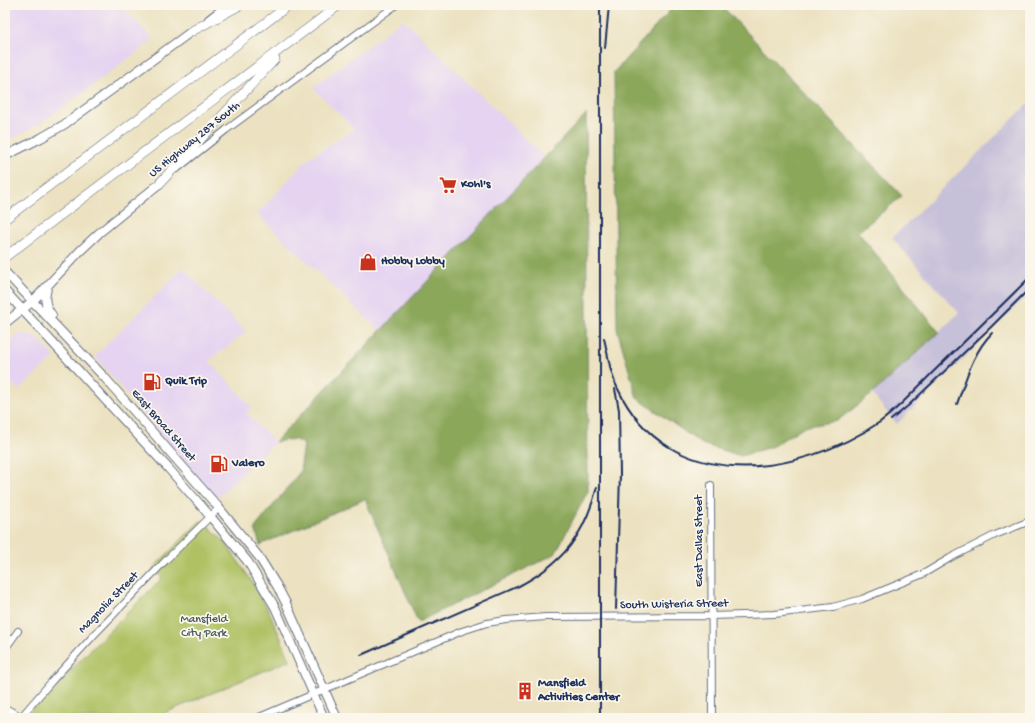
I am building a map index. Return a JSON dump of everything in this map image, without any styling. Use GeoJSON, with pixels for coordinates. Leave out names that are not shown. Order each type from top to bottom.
{"type":"FeatureCollection","features":[{"type":"Feature","properties":{"kind":"highway"},"geometry":{"type":"LineString","coordinates":[[192,30],[240,5]]}},
{"type":"Feature","properties":{"kind":"highway"},"geometry":{"type":"LineString","coordinates":[[5,219],[289,5]]}},
{"type":"Feature","properties":{"kind":"highway"},"geometry":{"type":"LineString","coordinates":[[5,256],[340,5]]}},
{"type":"Feature","properties":{"kind":"highway"},"geometry":{"type":"LineString","coordinates":[[159,184],[292,42]]}},
{"type":"Feature","properties":{"kind":"main road"},"geometry":{"type":"LineString","coordinates":[[5,156],[65,124],[192,30]]}},
{"type":"Feature","properties":{"kind":"main road","name":"US Highway 287 South"},"geometry":{"type":"LineString","coordinates":[[5,323],[33,301],[99,233],[159,184]]}},
{"type":"Feature","properties":{"kind":"main road","name":"East Broad Street"},"geometry":{"type":"LineString","coordinates":[[5,272],[105,378],[219,508],[259,557],[286,602],[337,718]]}},
{"type":"Feature","properties":{"kind":"main road"},"geometry":{"type":"LineString","coordinates":[[48,284],[45,304],[58,327]]}},
{"type":"Feature","properties":{"kind":"main road","name":"East Broad Street"},"geometry":{"type":"LineString","coordinates":[[5,292],[169,469],[248,562],[275,607],[324,718]]}},
{"type":"Feature","properties":{"kind":"main road"},"geometry":{"type":"LineString","coordinates":[[94,388],[105,378]]}},
{"type":"Feature","properties":{"kind":"main road"},"geometry":{"type":"LineString","coordinates":[[169,469],[177,460]]}},
{"type":"Feature","properties":{"kind":"main road"},"geometry":{"type":"LineString","coordinates":[[248,562],[259,557]]}},
{"type":"Feature","properties":{"kind":"main road"},"geometry":{"type":"LineString","coordinates":[[275,607],[286,602]]}},
{"type":"Feature","properties":{"kind":"street"},"geometry":{"type":"LineString","coordinates":[[192,30],[226,5]]}},
{"type":"Feature","properties":{"kind":"street","name":"US Highway 287 South"},"geometry":{"type":"LineString","coordinates":[[159,184],[226,130],[396,5]]}},
{"type":"Feature","properties":{"kind":"street","name":"East Dallas Street"},"geometry":{"type":"LineString","coordinates":[[711,485],[712,718]]}},
{"type":"Feature","properties":{"kind":"street","name":"Magnolia Street"},"geometry":{"type":"LineString","coordinates":[[20,717],[52,680],[219,508]]}},
{"type":"Feature","properties":{"kind":"street","name":"South Wisteria Street"},"geometry":{"type":"LineString","coordinates":[[257,718],[462,631],[487,623],[546,617],[711,616],[797,612],[833,607],[862,599],[923,574],[950,558],[995,535],[1030,522]]}},
{"type":"Feature","properties":{"kind":"street"},"geometry":{"type":"LineString","coordinates":[[5,649],[18,631]]}},
{"type":"Feature","properties":{"kind":"street"},"geometry":{"type":"LineString","coordinates":[[5,708],[20,717]]}},
{"type":"Feature","properties":{"kind":"shaded area"},"geometry":{"type":"Polygon","coordinates":[[[5,5],[120,5],[153,39],[51,116],[27,131],[5,141],[5,5]]]}},
{"type":"Feature","properties":{"kind":"shaded area"},"geometry":{"type":"Polygon","coordinates":[[[403,19],[545,158],[380,331],[257,214],[308,159],[354,129],[313,88],[403,19]]]}},
{"type":"Feature","properties":{"kind":"shaded area"},"geometry":{"type":"Polygon","coordinates":[[[1030,104],[1030,292],[897,424],[872,394],[959,313],[892,238],[1027,105],[1030,104]]]}},
{"type":"Feature","properties":{"kind":"shaded area"},"geometry":{"type":"Polygon","coordinates":[[[183,268],[246,332],[209,361],[252,407],[246,413],[275,442],[217,498],[167,443],[95,356],[183,268]]]}},
{"type":"Feature","properties":{"kind":"shaded area"},"geometry":{"type":"Polygon","coordinates":[[[18,334],[34,335],[55,357],[18,390],[5,375],[5,345],[18,334]]]}},
{"type":"Feature","properties":{"kind":"green space"},"geometry":{"type":"Polygon","coordinates":[[[675,5],[721,5],[902,196],[858,232],[939,332],[872,394],[837,421],[803,427],[773,446],[741,456],[702,444],[637,398],[617,329],[614,72],[675,5]]]}},
{"type":"Feature","properties":{"kind":"green space"},"geometry":{"type":"Polygon","coordinates":[[[586,114],[588,491],[555,554],[418,622],[365,499],[260,545],[255,528],[300,472],[304,444],[294,439],[275,442],[586,114]]]}},
{"type":"Feature","properties":{"kind":"green space","name":"Mansfield City Park"},"geometry":{"type":"Polygon","coordinates":[[[200,521],[207,525],[224,541],[251,580],[269,611],[290,660],[153,718],[23,718],[162,578],[153,568],[200,521]]]}},
{"type":"Feature","properties":{"kind":"railway"},"geometry":{"type":"LineString","coordinates":[[600,5],[600,718]]}},
{"type":"Feature","properties":{"kind":"railway"},"geometry":{"type":"LineString","coordinates":[[605,48],[609,5]]}},
{"type":"Feature","properties":{"kind":"railway"},"geometry":{"type":"LineString","coordinates":[[610,366],[618,389],[640,423],[668,447],[701,461],[737,466],[774,464],[812,455],[847,441],[880,422],[894,411],[1030,277]]}},
{"type":"Feature","properties":{"kind":"railway"},"geometry":{"type":"LineString","coordinates":[[891,420],[909,405],[1030,288]]}},
{"type":"Feature","properties":{"kind":"railway"},"geometry":{"type":"LineString","coordinates":[[957,404],[975,357],[985,340],[992,333]]}},
{"type":"Feature","properties":{"kind":"railway"},"geometry":{"type":"LineString","coordinates":[[604,338],[611,371]]}},
{"type":"Feature","properties":{"kind":"railway"},"geometry":{"type":"LineString","coordinates":[[615,389],[619,410],[620,474],[616,609]]}},
{"type":"Feature","properties":{"kind":"railway"},"geometry":{"type":"LineString","coordinates":[[361,655],[519,586],[535,577],[560,557],[570,546],[586,520],[597,487]]}},
{"type":"Feature","properties":{"kind":"place","name":"Kohl's"},"geometry":{"type":"Point","coordinates":[448,185]}},
{"type":"Feature","properties":{"kind":"place","name":"Hobby Lobby"},"geometry":{"type":"Point","coordinates":[368,262]}},
{"type":"Feature","properties":{"kind":"place","name":"Quik Trip"},"geometry":{"type":"Point","coordinates":[152,382]}},
{"type":"Feature","properties":{"kind":"place","name":"Valero"},"geometry":{"type":"Point","coordinates":[219,464]}},
{"type":"Feature","properties":{"kind":"place","name":"Mansfield Activities Center"},"geometry":{"type":"Point","coordinates":[525,691]}}]}
